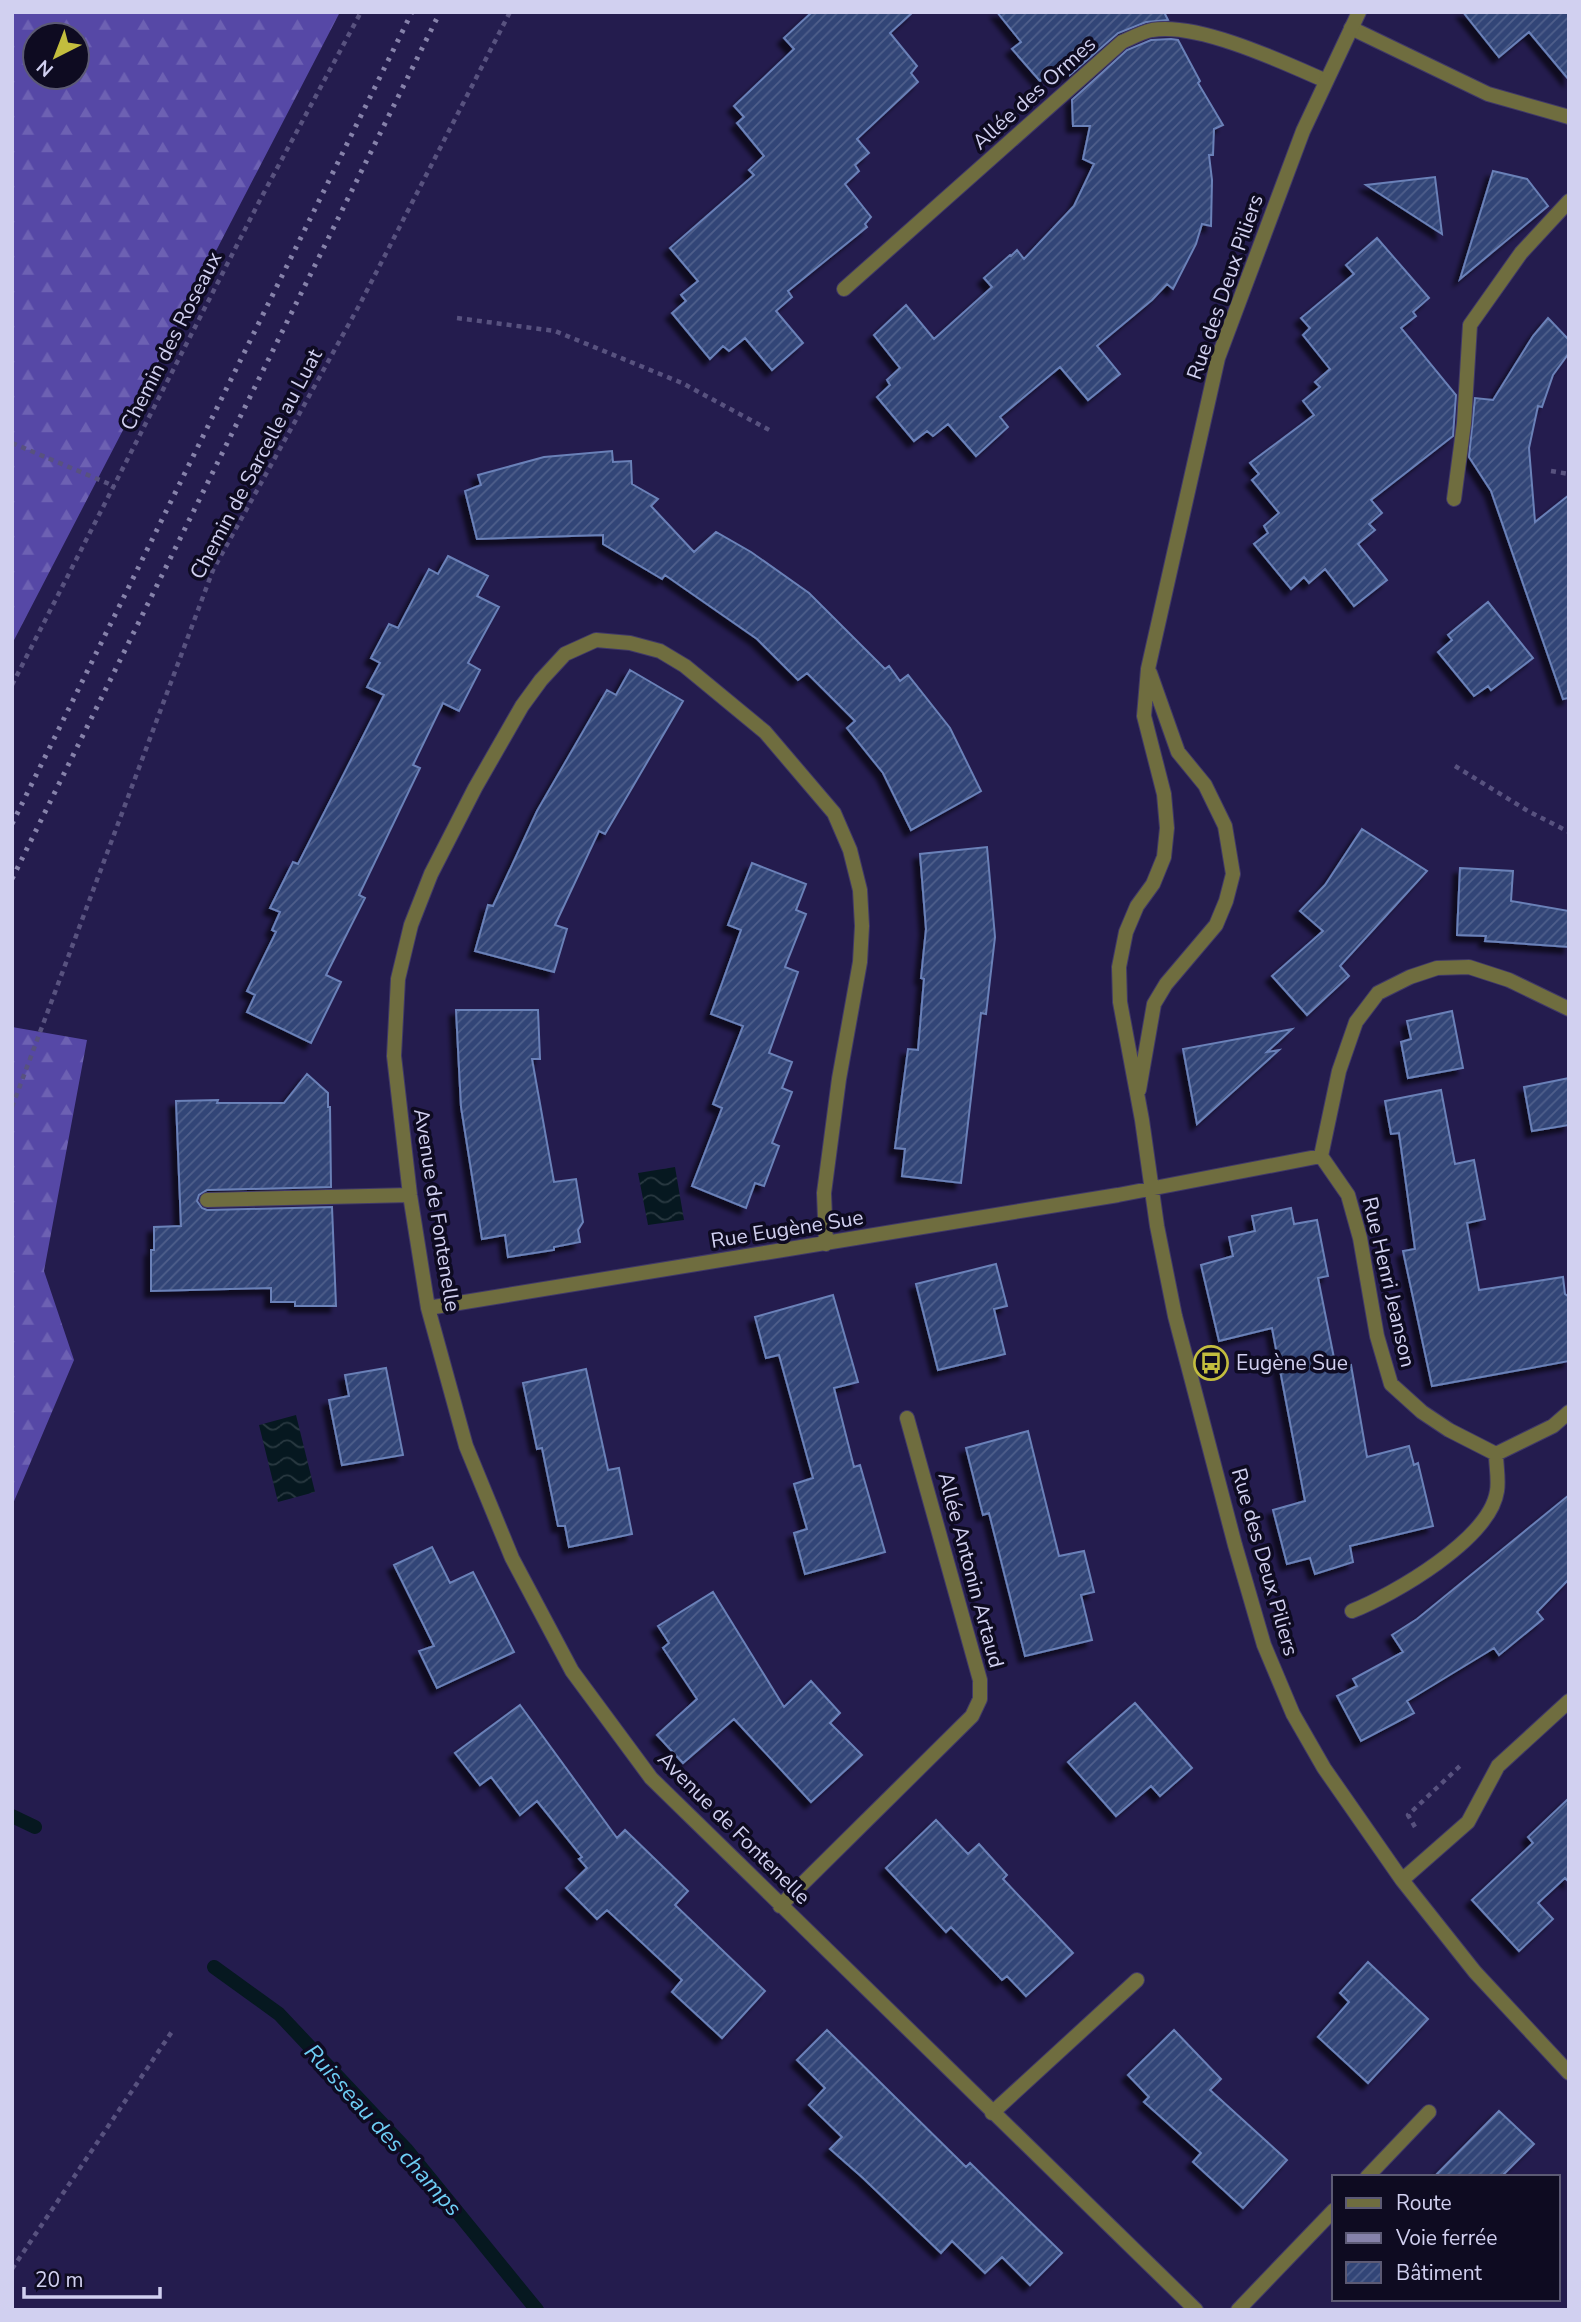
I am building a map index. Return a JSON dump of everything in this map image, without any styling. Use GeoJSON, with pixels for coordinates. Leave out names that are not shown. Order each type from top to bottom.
{"type":"FeatureCollection","features":[{"type":"Feature","properties":{"kind":"street","name":"Rue des Deux Piliers"},"geometry":{"type":"LineString","coordinates":[[1359,12],[1303,131],[1218,358],[1148,669],[1144,716],[1164,794],[1167,828],[1164,857],[1153,884],[1137,906],[1126,932],[1119,967],[1120,1002],[1175,1316],[1264,1645],[1293,1714],[1324,1768],[1402,1880],[1475,1972],[1569,2073]]}},
{"type":"Feature","properties":{"kind":"street"},"geometry":{"type":"LineString","coordinates":[[1351,28],[1488,94],[1569,117]]}},
{"type":"Feature","properties":{"kind":"street","name":"Allée des Ormes"},"geometry":{"type":"LineString","coordinates":[[844,289],[1122,42],[1151,30],[1189,31],[1257,51],[1326,81]]}},
{"type":"Feature","properties":{"kind":"street"},"geometry":{"type":"LineString","coordinates":[[1454,499],[1464,423],[1470,325],[1521,253],[1569,201]]}},
{"type":"Feature","properties":{"kind":"street","name":"Avenue de Fontenelle"},"geometry":{"type":"LineString","coordinates":[[826,1244],[824,1193],[839,1079],[860,962],[860,890],[850,850],[834,813],[765,732],[685,666],[660,651],[630,643],[596,640],[565,654],[522,706],[475,788],[431,874],[411,925],[398,979],[394,1056],[410,1195],[428,1308],[466,1446],[512,1558],[572,1671],[650,1778],[1196,2310]]}},
{"type":"Feature","properties":{"kind":"street","name":"Rue des Deux Piliers"},"geometry":{"type":"LineString","coordinates":[[1137,1098],[1154,1004],[1166,984],[1216,925],[1233,874],[1225,826],[1205,785],[1178,752],[1148,669]]}},
{"type":"Feature","properties":{"kind":"street"},"geometry":{"type":"LineString","coordinates":[[1152,1190],[1321,1156],[1339,1071],[1356,1022],[1378,993],[1410,977],[1437,968],[1469,967],[1509,980],[1569,1009]]}},
{"type":"Feature","properties":{"kind":"street","name":"Rue Henri Jeanson"},"geometry":{"type":"LineString","coordinates":[[1321,1156],[1348,1195],[1360,1238],[1377,1336],[1391,1384],[1422,1412],[1449,1430],[1496,1454]]}},
{"type":"Feature","properties":{"kind":"street","name":"Rue Eugène Sue"},"geometry":{"type":"LineString","coordinates":[[428,1308],[1152,1190]]}},
{"type":"Feature","properties":{"kind":"street"},"geometry":{"type":"LineString","coordinates":[[206,1200],[410,1195]]}},
{"type":"Feature","properties":{"kind":"street"},"geometry":{"type":"LineString","coordinates":[[1352,1611],[1415,1578],[1461,1546],[1488,1512],[1497,1492],[1496,1454],[1553,1426],[1569,1412]]}},
{"type":"Feature","properties":{"kind":"street","name":"Allée Antonin Artaud"},"geometry":{"type":"LineString","coordinates":[[780,1906],[972,1716],[980,1699],[979,1679],[907,1418]]}},
{"type":"Feature","properties":{"kind":"street"},"geometry":{"type":"LineString","coordinates":[[1402,1880],[1468,1822],[1498,1766],[1569,1702]]}},
{"type":"Feature","properties":{"kind":"street"},"geometry":{"type":"LineString","coordinates":[[992,2113],[1137,1980]]}},
{"type":"Feature","properties":{"kind":"street"},"geometry":{"type":"LineString","coordinates":[[1369,2175],[1429,2112]]}},
{"type":"Feature","properties":{"kind":"street"},"geometry":{"type":"LineString","coordinates":[[1238,2310],[1332,2212]]}},
{"type":"Feature","properties":{"kind":"path","name":"Chemin des Roseaux"},"geometry":{"type":"LineString","coordinates":[[12,685],[260,200],[361,12]]}},
{"type":"Feature","properties":{"kind":"path","name":"Chemin de Sarcelle au Luat"},"geometry":{"type":"LineString","coordinates":[[12,1107],[213,570],[361,302],[510,12]]}},
{"type":"Feature","properties":{"kind":"path"},"geometry":{"type":"LineString","coordinates":[[457,318],[555,331],[682,383],[773,432]]}},
{"type":"Feature","properties":{"kind":"path"},"geometry":{"type":"LineString","coordinates":[[12,443],[114,486]]}},
{"type":"Feature","properties":{"kind":"path"},"geometry":{"type":"LineString","coordinates":[[1551,471],[1569,474]]}},
{"type":"Feature","properties":{"kind":"path"},"geometry":{"type":"LineString","coordinates":[[1455,766],[1528,811],[1569,832]]}},
{"type":"Feature","properties":{"kind":"path"},"geometry":{"type":"LineString","coordinates":[[12,2269],[173,2030]]}},
{"type":"Feature","properties":{"kind":"green space"},"geometry":{"type":"Polygon","coordinates":[[[12,12],[340,12],[12,644],[12,12]]]}},
{"type":"Feature","properties":{"kind":"green space"},"geometry":{"type":"Polygon","coordinates":[[[12,1027],[87,1040],[44,1271],[74,1360],[12,1506],[12,1027]]]}},
{"type":"Feature","properties":{"kind":"water"},"geometry":{"type":"Polygon","coordinates":[[[675,1167],[684,1220],[648,1225],[638,1173],[675,1167]]]}},
{"type":"Feature","properties":{"kind":"water"},"geometry":{"type":"Polygon","coordinates":[[[296,1415],[315,1492],[278,1502],[259,1425],[296,1415]]]}},
{"type":"Feature","properties":{"kind":"building"},"geometry":{"type":"Polygon","coordinates":[[[812,12],[913,12],[890,33],[917,66],[911,73],[918,82],[857,139],[869,153],[855,165],[859,171],[845,184],[871,217],[865,224],[867,227],[788,291],[792,297],[776,311],[803,343],[772,370],[745,338],[729,351],[723,346],[710,359],[672,313],[686,301],[681,295],[698,281],[670,248],[754,175],[749,170],[764,156],[737,123],[744,117],[734,106],[794,49],[784,38],[812,12]]]}},
{"type":"Feature","properties":{"kind":"building"},"geometry":{"type":"Polygon","coordinates":[[[997,12],[1164,12],[1168,20],[1146,22],[1118,33],[1070,75],[1069,56],[1040,81],[1012,49],[1021,42],[997,12]]]}},
{"type":"Feature","properties":{"kind":"building"},"geometry":{"type":"Polygon","coordinates":[[[1463,12],[1569,12],[1569,80],[1529,32],[1499,57],[1463,12]]]}},
{"type":"Feature","properties":{"kind":"building"},"geometry":{"type":"Polygon","coordinates":[[[1151,40],[1178,40],[1200,81],[1198,83],[1223,125],[1214,129],[1213,155],[1209,155],[1212,180],[1211,226],[1202,224],[1196,244],[1173,289],[1167,284],[1097,346],[1120,374],[1088,400],[1060,367],[1000,417],[1008,427],[976,456],[948,424],[933,436],[927,431],[914,441],[877,397],[890,385],[887,380],[900,368],[874,335],[906,305],[934,339],[992,287],[984,278],[1017,250],[1024,259],[1074,206],[1094,164],[1083,159],[1090,126],[1073,126],[1072,100],[1127,50],[1151,40]]]}},
{"type":"Feature","properties":{"kind":"building"},"geometry":{"type":"Polygon","coordinates":[[[1493,171],[1527,179],[1548,206],[1460,279],[1493,171]]]}},
{"type":"Feature","properties":{"kind":"building"},"geometry":{"type":"Polygon","coordinates":[[[1435,177],[1442,234],[1366,185],[1435,177]]]}},
{"type":"Feature","properties":{"kind":"building"},"geometry":{"type":"Polygon","coordinates":[[[1377,238],[1429,298],[1413,312],[1416,316],[1401,328],[1456,395],[1453,436],[1371,500],[1382,513],[1369,524],[1375,530],[1358,544],[1387,580],[1354,606],[1325,569],[1309,583],[1304,577],[1291,589],[1254,544],[1268,533],[1264,526],[1279,513],[1252,480],[1259,474],[1250,463],[1314,415],[1303,401],[1320,387],[1315,382],[1330,369],[1303,335],[1310,328],[1301,318],[1354,274],[1346,265],[1377,238]]]}},
{"type":"Feature","properties":{"kind":"building"},"geometry":{"type":"Polygon","coordinates":[[[1548,318],[1569,340],[1569,353],[1553,375],[1542,407],[1538,406],[1529,448],[1535,522],[1569,495],[1569,698],[1563,699],[1491,491],[1469,457],[1475,398],[1493,400],[1533,336],[1548,318]]]}},
{"type":"Feature","properties":{"kind":"building"},"geometry":{"type":"Polygon","coordinates":[[[612,451],[613,462],[631,461],[632,484],[658,499],[651,506],[694,552],[716,532],[751,552],[809,593],[885,669],[889,666],[900,681],[908,675],[950,728],[981,791],[911,830],[883,773],[847,728],[855,721],[807,673],[798,680],[757,639],[665,575],[662,579],[603,544],[603,535],[477,539],[465,491],[481,485],[478,475],[544,457],[612,451]]]}},
{"type":"Feature","properties":{"kind":"building"},"geometry":{"type":"Polygon","coordinates":[[[448,556],[488,576],[477,596],[499,607],[468,663],[480,670],[459,711],[443,703],[413,765],[420,768],[359,895],[365,898],[326,975],[341,982],[311,1043],[247,1012],[255,995],[247,991],[276,932],[272,930],[280,912],[270,908],[293,862],[298,864],[384,695],[367,687],[380,663],[371,658],[389,624],[398,628],[429,569],[438,574],[448,556]]]}},
{"type":"Feature","properties":{"kind":"building"},"geometry":{"type":"Polygon","coordinates":[[[1488,602],[1533,658],[1491,690],[1488,686],[1474,696],[1438,652],[1452,640],[1448,635],[1488,602]]]}},
{"type":"Feature","properties":{"kind":"building"},"geometry":{"type":"Polygon","coordinates":[[[630,670],[683,701],[605,834],[599,831],[555,925],[567,929],[554,972],[475,951],[488,905],[493,906],[537,811],[607,690],[616,695],[630,670]]]}},
{"type":"Feature","properties":{"kind":"building"},"geometry":{"type":"Polygon","coordinates":[[[1362,829],[1427,871],[1340,966],[1349,976],[1307,1015],[1272,976],[1323,931],[1300,911],[1325,885],[1362,829]]]}},
{"type":"Feature","properties":{"kind":"building"},"geometry":{"type":"Polygon","coordinates":[[[987,847],[995,937],[986,1014],[981,1013],[961,1183],[902,1176],[905,1149],[895,1148],[908,1049],[918,1050],[924,979],[921,978],[926,929],[920,854],[987,847]]]}},
{"type":"Feature","properties":{"kind":"building"},"geometry":{"type":"Polygon","coordinates":[[[752,863],[806,884],[796,910],[806,914],[785,967],[798,972],[769,1053],[792,1062],[782,1088],[792,1092],[772,1143],[779,1146],[764,1186],[755,1183],[746,1208],[692,1186],[722,1108],[713,1104],[743,1026],[711,1014],[741,930],[728,925],[752,863]]]}},
{"type":"Feature","properties":{"kind":"building"},"geometry":{"type":"Polygon","coordinates":[[[1460,868],[1513,871],[1511,901],[1569,911],[1569,947],[1485,941],[1486,936],[1457,935],[1460,868]]]}},
{"type":"Feature","properties":{"kind":"building"},"geometry":{"type":"Polygon","coordinates":[[[456,1010],[538,1010],[540,1059],[532,1059],[554,1182],[576,1179],[583,1222],[578,1230],[580,1242],[554,1247],[554,1250],[508,1257],[505,1235],[482,1239],[461,1107],[456,1010]]]}},
{"type":"Feature","properties":{"kind":"building"},"geometry":{"type":"Polygon","coordinates":[[[1452,1011],[1463,1068],[1408,1078],[1401,1042],[1411,1039],[1407,1021],[1452,1011]]]}},
{"type":"Feature","properties":{"kind":"building"},"geometry":{"type":"Polygon","coordinates":[[[1292,1029],[1267,1052],[1279,1050],[1197,1124],[1183,1049],[1292,1029]]]}},
{"type":"Feature","properties":{"kind":"building"},"geometry":{"type":"Polygon","coordinates":[[[307,1074],[328,1093],[331,1187],[207,1190],[199,1195],[197,1201],[207,1210],[332,1207],[336,1306],[295,1306],[295,1302],[271,1302],[271,1288],[151,1291],[154,1227],[181,1226],[176,1101],[284,1103],[307,1074]]]}},
{"type":"Feature","properties":{"kind":"building"},"geometry":{"type":"Polygon","coordinates":[[[1569,1078],[1569,1125],[1532,1131],[1524,1087],[1569,1078]]]}},
{"type":"Feature","properties":{"kind":"building"},"geometry":{"type":"Polygon","coordinates":[[[1441,1090],[1455,1164],[1474,1160],[1485,1219],[1467,1223],[1479,1290],[1563,1277],[1565,1294],[1569,1297],[1569,1361],[1432,1386],[1403,1251],[1415,1249],[1399,1133],[1391,1134],[1385,1101],[1441,1090]]]}},
{"type":"Feature","properties":{"kind":"building"},"geometry":{"type":"Polygon","coordinates":[[[1291,1208],[1294,1224],[1317,1220],[1328,1276],[1318,1278],[1336,1368],[1351,1365],[1367,1457],[1409,1446],[1414,1465],[1418,1463],[1433,1526],[1350,1546],[1353,1562],[1315,1574],[1310,1558],[1287,1564],[1273,1510],[1305,1501],[1272,1328],[1219,1341],[1201,1265],[1233,1256],[1229,1237],[1255,1231],[1252,1216],[1291,1208]]]}},
{"type":"Feature","properties":{"kind":"building"},"geometry":{"type":"Polygon","coordinates":[[[996,1264],[1007,1306],[994,1309],[1005,1354],[938,1370],[916,1284],[996,1264]]]}},
{"type":"Feature","properties":{"kind":"building"},"geometry":{"type":"Polygon","coordinates":[[[833,1295],[858,1382],[834,1388],[854,1467],[860,1465],[885,1552],[805,1574],[794,1533],[807,1529],[794,1484],[813,1478],[779,1355],[766,1358],[755,1317],[833,1295]]]}},
{"type":"Feature","properties":{"kind":"building"},"geometry":{"type":"Polygon","coordinates":[[[386,1368],[403,1455],[342,1465],[329,1400],[349,1396],[345,1375],[386,1368]]]}},
{"type":"Feature","properties":{"kind":"building"},"geometry":{"type":"Polygon","coordinates":[[[586,1369],[608,1470],[619,1468],[632,1534],[569,1547],[565,1526],[558,1526],[542,1448],[537,1449],[523,1383],[586,1369]]]}},
{"type":"Feature","properties":{"kind":"building"},"geometry":{"type":"Polygon","coordinates":[[[1028,1431],[1059,1556],[1084,1551],[1094,1592],[1081,1595],[1092,1640],[1025,1656],[989,1513],[983,1515],[966,1448],[1028,1431]]]}},
{"type":"Feature","properties":{"kind":"building"},"geometry":{"type":"Polygon","coordinates":[[[1569,1495],[1569,1579],[1537,1612],[1543,1619],[1499,1655],[1494,1648],[1407,1701],[1414,1713],[1361,1741],[1337,1696],[1357,1686],[1353,1679],[1403,1652],[1392,1635],[1417,1619],[1569,1495]]]}},
{"type":"Feature","properties":{"kind":"building"},"geometry":{"type":"Polygon","coordinates":[[[432,1547],[450,1583],[473,1572],[514,1652],[437,1688],[419,1651],[434,1646],[394,1565],[432,1547]]]}},
{"type":"Feature","properties":{"kind":"building"},"geometry":{"type":"Polygon","coordinates":[[[713,1592],[784,1707],[811,1681],[840,1713],[830,1723],[862,1755],[811,1802],[734,1719],[683,1763],[657,1735],[697,1699],[663,1648],[669,1643],[658,1626],[713,1592]]]}},
{"type":"Feature","properties":{"kind":"building"},"geometry":{"type":"Polygon","coordinates":[[[1135,1703],[1192,1768],[1160,1796],[1151,1786],[1116,1816],[1068,1762],[1135,1703]]]}},
{"type":"Feature","properties":{"kind":"building"},"geometry":{"type":"Polygon","coordinates":[[[520,1705],[617,1838],[625,1830],[688,1891],[675,1905],[765,1991],[722,2038],[672,1992],[682,1980],[607,1910],[597,1919],[566,1888],[587,1868],[579,1859],[582,1857],[537,1801],[520,1815],[491,1777],[480,1785],[455,1753],[520,1705]]]}},
{"type":"Feature","properties":{"kind":"building"},"geometry":{"type":"Polygon","coordinates":[[[1569,1798],[1569,1882],[1565,1878],[1538,1903],[1553,1919],[1519,1951],[1472,1900],[1533,1843],[1528,1837],[1569,1798]]]}},
{"type":"Feature","properties":{"kind":"building"},"geometry":{"type":"Polygon","coordinates":[[[936,1820],[968,1854],[979,1844],[1007,1875],[1003,1879],[1073,1953],[1026,1996],[1007,1976],[1002,1980],[951,1927],[946,1932],[886,1868],[936,1820]]]}},
{"type":"Feature","properties":{"kind":"building"},"geometry":{"type":"Polygon","coordinates":[[[1368,1962],[1428,2019],[1368,2083],[1318,2037],[1349,2002],[1340,1993],[1368,1962]]]}},
{"type":"Feature","properties":{"kind":"building"},"geometry":{"type":"Polygon","coordinates":[[[827,2030],[966,2167],[970,2163],[1062,2253],[1030,2285],[1002,2257],[985,2273],[952,2241],[941,2253],[830,2149],[842,2137],[809,2105],[825,2088],[797,2060],[827,2030]]]}},
{"type":"Feature","properties":{"kind":"building"},"geometry":{"type":"Polygon","coordinates":[[[1174,2030],[1221,2079],[1210,2090],[1287,2160],[1243,2208],[1193,2162],[1201,2153],[1144,2102],[1149,2097],[1128,2075],[1174,2030]]]}},
{"type":"Feature","properties":{"kind":"building"},"geometry":{"type":"Polygon","coordinates":[[[1499,2111],[1534,2144],[1503,2175],[1436,2175],[1499,2111]]]}},
{"type":"Feature","properties":{"kind":"waterway","name":"Ruisseau des champs"},"geometry":{"type":"LineString","coordinates":[[12,1816],[35,1827]]}},
{"type":"Feature","properties":{"kind":"waterway","name":"Ruisseau des champs"},"geometry":{"type":"LineString","coordinates":[[214,1967],[279,2014],[406,2149],[537,2310]]}},
{"type":"Feature","properties":{"kind":"railway"},"geometry":{"type":"LineString","coordinates":[[12,824],[412,12]]}},
{"type":"Feature","properties":{"kind":"railway"},"geometry":{"type":"LineString","coordinates":[[12,879],[440,12]]}},
{"type":"Feature","properties":{"kind":"place","name":"Eugène Sue"},"geometry":{"type":"Point","coordinates":[1211,1363]}}]}
